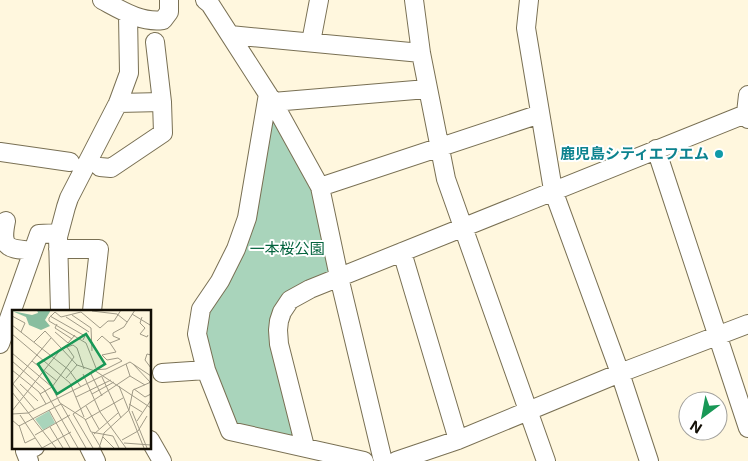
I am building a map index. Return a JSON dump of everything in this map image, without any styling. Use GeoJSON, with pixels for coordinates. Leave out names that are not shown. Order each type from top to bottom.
{"type":"FeatureCollection","features":[{"type":"Feature","properties":{"kind":"street"},"geometry":{"type":"LineString","coordinates":[[102,0],[128,15],[154,22],[164,20],[169,12],[169,0]]}},
{"type":"Feature","properties":{"kind":"street"},"geometry":{"type":"LineString","coordinates":[[205,0],[210,4],[230,34],[270,98],[320,187],[339,277],[383,461]]}},
{"type":"Feature","properties":{"kind":"street"},"geometry":{"type":"LineString","coordinates":[[219,18],[222,0]]}},
{"type":"Feature","properties":{"kind":"street"},"geometry":{"type":"LineString","coordinates":[[311,42],[319,0]]}},
{"type":"Feature","properties":{"kind":"street"},"geometry":{"type":"LineString","coordinates":[[414,0],[421,54],[446,179],[546,461]]}},
{"type":"Feature","properties":{"kind":"street"},"geometry":{"type":"LineString","coordinates":[[529,0],[526,28],[553,190],[620,373],[649,461]]}},
{"type":"Feature","properties":{"kind":"street"},"geometry":{"type":"LineString","coordinates":[[60,310],[59,241],[69,198],[118,104],[129,73],[128,15]]}},
{"type":"Feature","properties":{"kind":"street"},"geometry":{"type":"LineString","coordinates":[[230,34],[421,54]]}},
{"type":"Feature","properties":{"kind":"street"},"geometry":{"type":"LineString","coordinates":[[100,167],[111,168],[162,133],[162,102],[155,42]]}},
{"type":"Feature","properties":{"kind":"street"},"geometry":{"type":"LineString","coordinates":[[270,98],[428,89]]}},
{"type":"Feature","properties":{"kind":"street"},"geometry":{"type":"LineString","coordinates":[[270,98],[247,218],[236,249],[220,281],[201,309],[196,334],[206,370],[230,432],[305,447],[326,457],[364,461]]}},
{"type":"Feature","properties":{"kind":"street"},"geometry":{"type":"LineString","coordinates":[[118,104],[162,102]]}},
{"type":"Feature","properties":{"kind":"street"},"geometry":{"type":"LineString","coordinates":[[305,447],[279,344],[279,321],[282,312],[290,300],[299,293],[656,150],[748,110]]}},
{"type":"Feature","properties":{"kind":"street"},"geometry":{"type":"LineString","coordinates":[[320,187],[540,114]]}},
{"type":"Feature","properties":{"kind":"street"},"geometry":{"type":"LineString","coordinates":[[656,150],[748,428]]}},
{"type":"Feature","properties":{"kind":"street"},"geometry":{"type":"LineString","coordinates":[[0,152],[70,162]]}},
{"type":"Feature","properties":{"kind":"street"},"geometry":{"type":"LineString","coordinates":[[6,221],[1,241],[3,246],[33,251]]}},
{"type":"Feature","properties":{"kind":"street"},"geometry":{"type":"LineString","coordinates":[[12,310],[39,234],[59,241],[99,249],[92,310]]}},
{"type":"Feature","properties":{"kind":"street"},"geometry":{"type":"LineString","coordinates":[[402,252],[458,440]]}},
{"type":"Feature","properties":{"kind":"street"},"geometry":{"type":"LineString","coordinates":[[0,344],[12,310]]}},
{"type":"Feature","properties":{"kind":"street"},"geometry":{"type":"LineString","coordinates":[[396,461],[458,440],[620,373],[748,324]]}},
{"type":"Feature","properties":{"kind":"street"},"geometry":{"type":"LineString","coordinates":[[162,373],[206,370]]}},
{"type":"Feature","properties":{"kind":"street"},"geometry":{"type":"LineString","coordinates":[[151,442],[162,461]]}},
{"type":"Feature","properties":{"kind":"street"},"geometry":{"type":"LineString","coordinates":[[29,461],[25,452],[32,448]]}},
{"type":"Feature","properties":{"kind":"street"},"geometry":{"type":"LineString","coordinates":[[90,448],[96,461]]}},
{"type":"Feature","properties":{"kind":"green space","name":"一本桜公園"},"geometry":{"type":"Polygon","coordinates":[[[274,112],[317,191],[335,270],[279,308],[295,441],[233,428],[202,335],[206,310],[233,271],[274,112]]]}},
{"type":"Feature","properties":{"kind":"place","name":"鹿児島シティエフエム"},"geometry":{"type":"Point","coordinates":[719,154]}}]}
